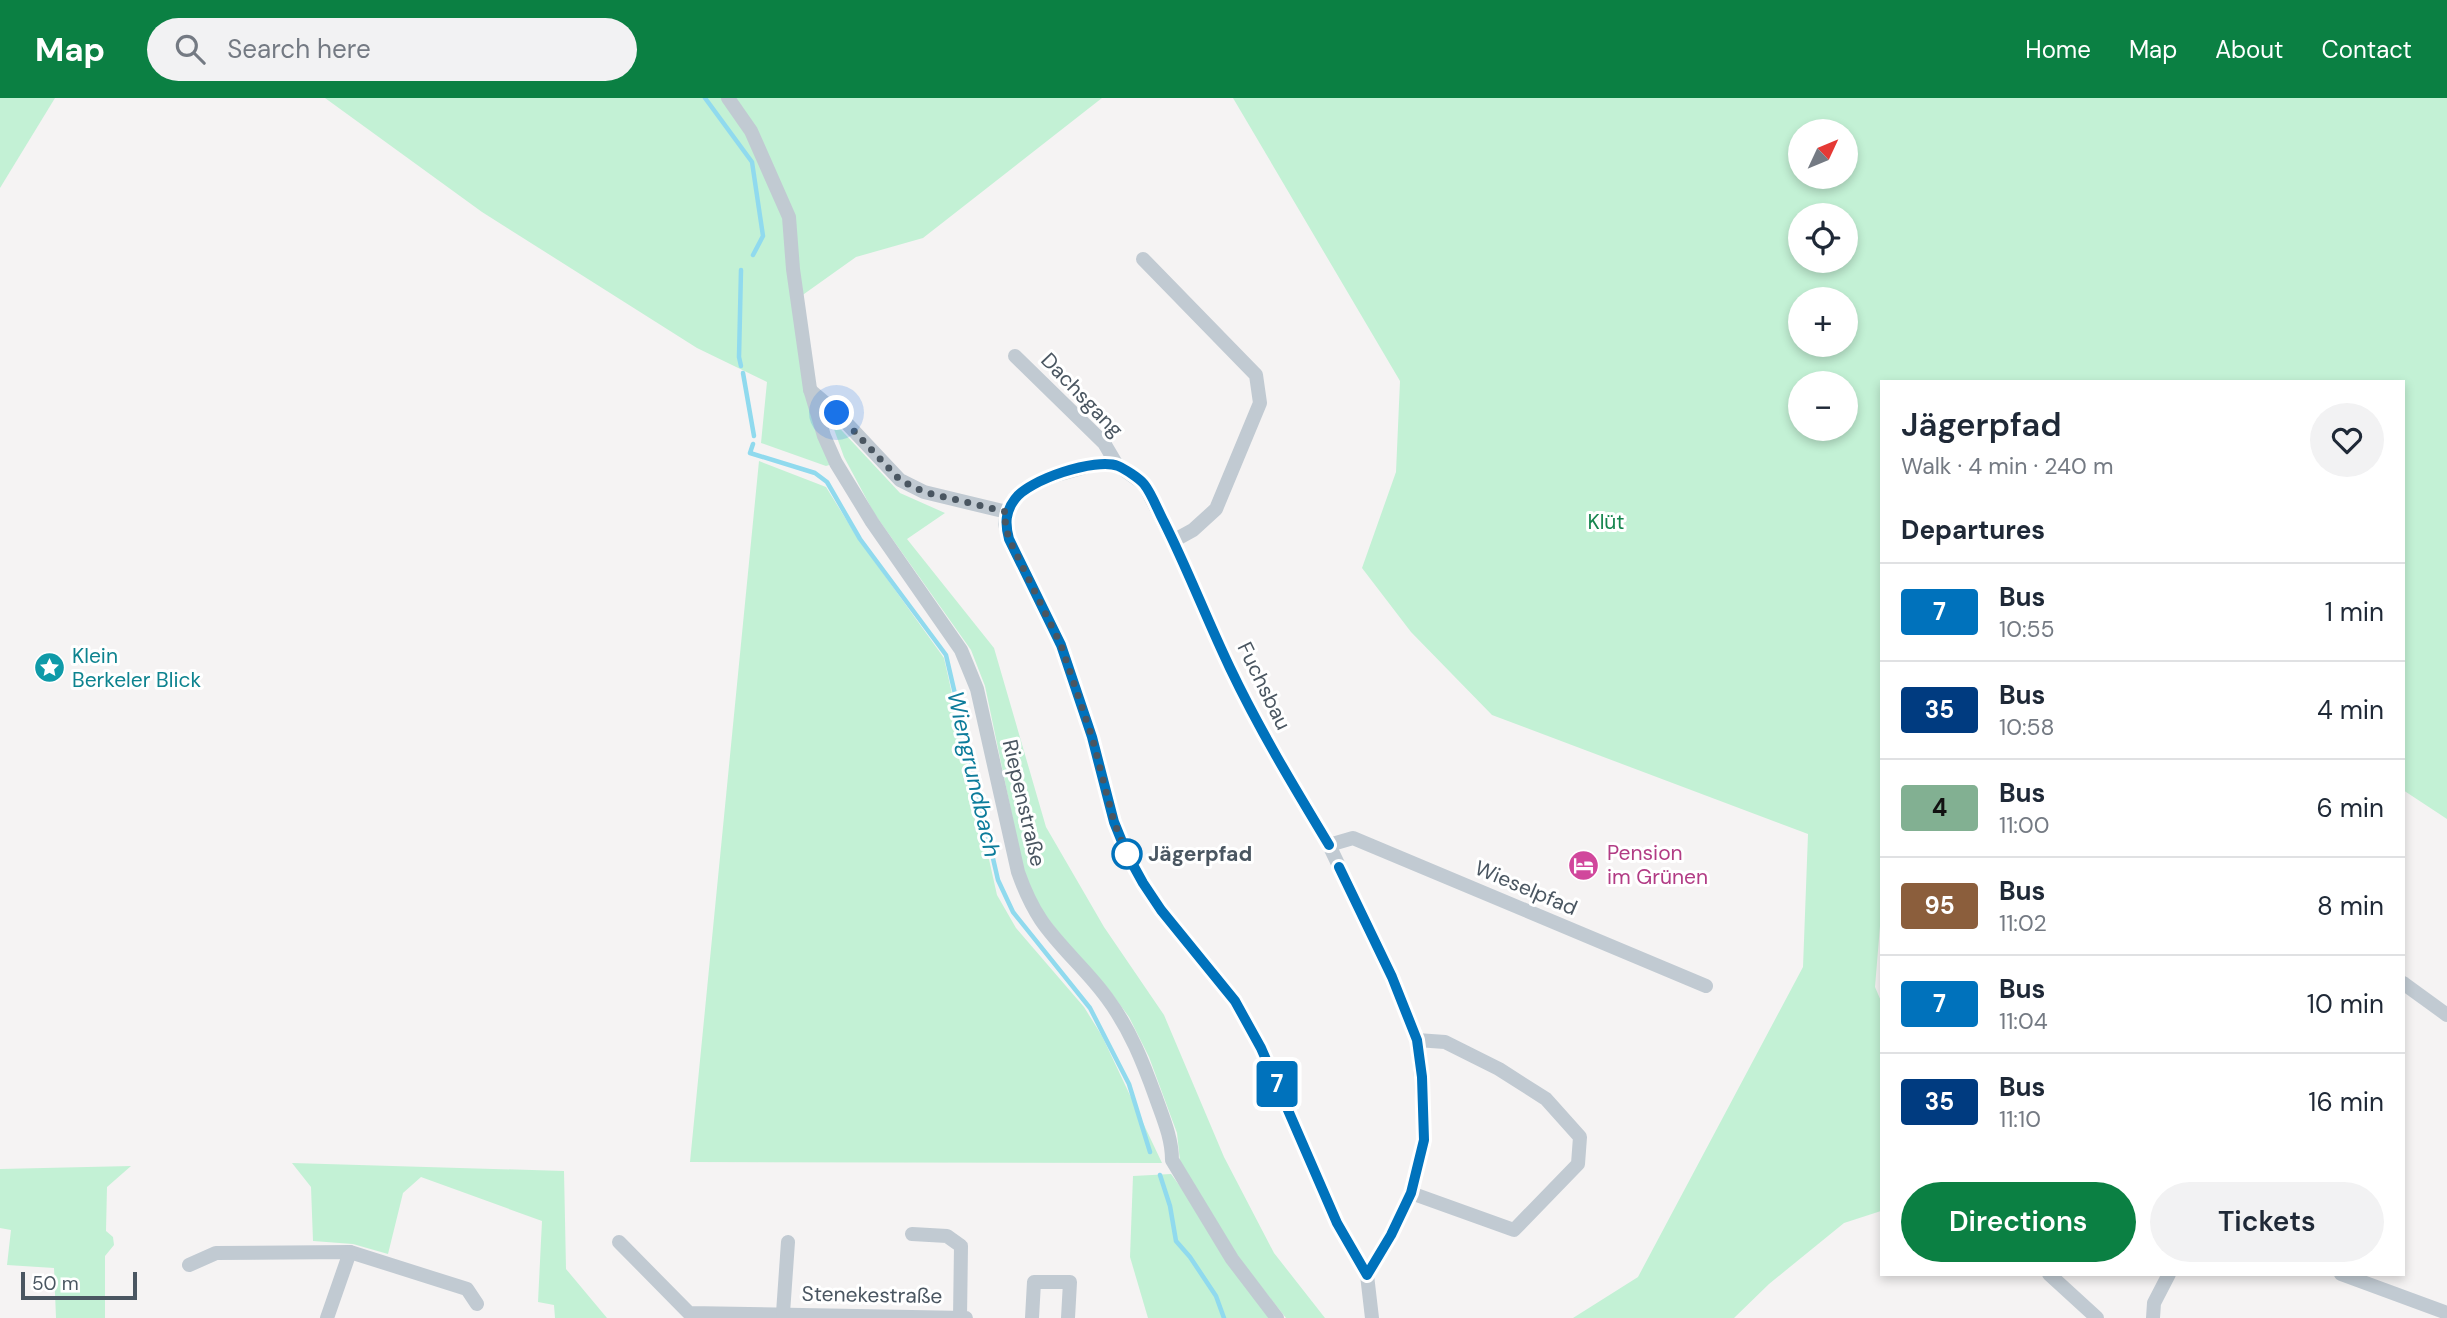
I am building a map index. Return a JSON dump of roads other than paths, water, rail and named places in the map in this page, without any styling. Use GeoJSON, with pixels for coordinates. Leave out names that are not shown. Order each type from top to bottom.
{"type":"FeatureCollection","features":[{"type":"Feature","properties":{"kind":"street","name":"Riepenstraße"},"geometry":{"type":"LineString","coordinates":[[728,98],[751,131],[789,217],[793,269],[810,389],[824,436],[836,463],[872,523],[961,650],[977,689],[1018,872],[1028,899],[1042,922],[1105,995],[1125,1023],[1140,1055],[1172,1146],[1172,1160],[1233,1259],[1277,1318]]}},
{"type":"Feature","properties":{"kind":"street"},"geometry":{"type":"LineString","coordinates":[[1143,259],[1256,375],[1261,403],[1216,509],[1193,530],[1173,541]]}},
{"type":"Feature","properties":{"kind":"street","name":"Dachsgang"},"geometry":{"type":"LineString","coordinates":[[1015,356],[1104,443],[1117,465]]}},
{"type":"Feature","properties":{"kind":"street"},"geometry":{"type":"LineString","coordinates":[[810,389],[837,413],[900,480],[924,492],[1007,512]]}},
{"type":"Feature","properties":{"kind":"street"},"geometry":{"type":"LineString","coordinates":[[1117,465],[1096,464],[1053,476],[1026,488],[1016,497],[1007,512],[1005,524],[1009,539],[1061,645],[1092,737],[1114,822],[1127,854],[1161,910],[1235,1001],[1261,1048],[1337,1223],[1367,1275],[1372,1318]]}},
{"type":"Feature","properties":{"kind":"street","name":"Fuchsbau"},"geometry":{"type":"LineString","coordinates":[[1117,465],[1144,484],[1237,681],[1273,751],[1329,845],[1392,977],[1417,1040],[1422,1077],[1424,1140],[1411,1193],[1391,1235],[1367,1275]]}},
{"type":"Feature","properties":{"kind":"street","name":"Wieselpfad"},"geometry":{"type":"LineString","coordinates":[[1329,845],[1353,838],[1706,986]]}},
{"type":"Feature","properties":{"kind":"street"},"geometry":{"type":"LineString","coordinates":[[2405,984],[2447,1015]]}},
{"type":"Feature","properties":{"kind":"street"},"geometry":{"type":"LineString","coordinates":[[1411,1193],[1514,1230],[1578,1164],[1580,1137],[1546,1099],[1499,1069],[1444,1042],[1417,1040]]}},
{"type":"Feature","properties":{"kind":"street","name":"Stenekestraße"},"geometry":{"type":"LineString","coordinates":[[912,1234],[947,1236],[961,1246],[960,1318]]}},
{"type":"Feature","properties":{"kind":"street","name":"Stenekestraße"},"geometry":{"type":"LineString","coordinates":[[619,1241],[689,1313],[966,1318]]}},
{"type":"Feature","properties":{"kind":"street","name":"Stenekestraße"},"geometry":{"type":"LineString","coordinates":[[783,1313],[788,1242]]}},
{"type":"Feature","properties":{"kind":"street"},"geometry":{"type":"LineString","coordinates":[[189,1265],[216,1253],[350,1252],[467,1289],[477,1304]]}},
{"type":"Feature","properties":{"kind":"street"},"geometry":{"type":"LineString","coordinates":[[327,1318],[350,1252]]}},
{"type":"Feature","properties":{"kind":"street"},"geometry":{"type":"LineString","coordinates":[[2051,1276],[2097,1318]]}},
{"type":"Feature","properties":{"kind":"street"},"geometry":{"type":"LineString","coordinates":[[2153,1318],[2154,1303],[2168,1276]]}},
{"type":"Feature","properties":{"kind":"street"},"geometry":{"type":"LineString","coordinates":[[2346,1276],[2447,1313]]}},
{"type":"Feature","properties":{"kind":"street"},"geometry":{"type":"LineString","coordinates":[[1032,1318],[1034,1282],[1070,1282],[1068,1318]]}},
{"type":"Feature","properties":{"kind":"waterway","name":"Wiengrundbach"},"geometry":{"type":"LineString","coordinates":[[705,98],[752,162],[763,236],[753,255]]}},
{"type":"Feature","properties":{"kind":"waterway","name":"Wiengrundbach"},"geometry":{"type":"LineString","coordinates":[[741,270],[741,366]]}},
{"type":"Feature","properties":{"kind":"waterway","name":"Wiengrundbach"},"geometry":{"type":"LineString","coordinates":[[743,373],[754,436]]}},
{"type":"Feature","properties":{"kind":"waterway","name":"Wiengrundbach"},"geometry":{"type":"LineString","coordinates":[[753,444],[750,453],[815,473],[827,482],[860,539],[946,655],[998,880],[1013,912],[1090,1008],[1129,1084],[1150,1152]]}},
{"type":"Feature","properties":{"kind":"waterway","name":"Wiengrundbach"},"geometry":{"type":"LineString","coordinates":[[1160,1175],[1170,1206],[1176,1241],[1216,1296],[1224,1318]]}},
{"type":"Feature","properties":{"kind":"place","name":"Klein Berkeler Blick"},"geometry":{"type":"Point","coordinates":[49,668]}},
{"type":"Feature","properties":{"kind":"place","name":"Jägerpfad"},"geometry":{"type":"Point","coordinates":[1127,854]}},
{"type":"Feature","properties":{"kind":"place","name":"Pension im Grünen"},"geometry":{"type":"Point","coordinates":[1584,865]}},
{"type":"Feature","properties":{"kind":"park label","name":"Klüt"},"geometry":{"type":"Point","coordinates":[1606,522]}}]}
